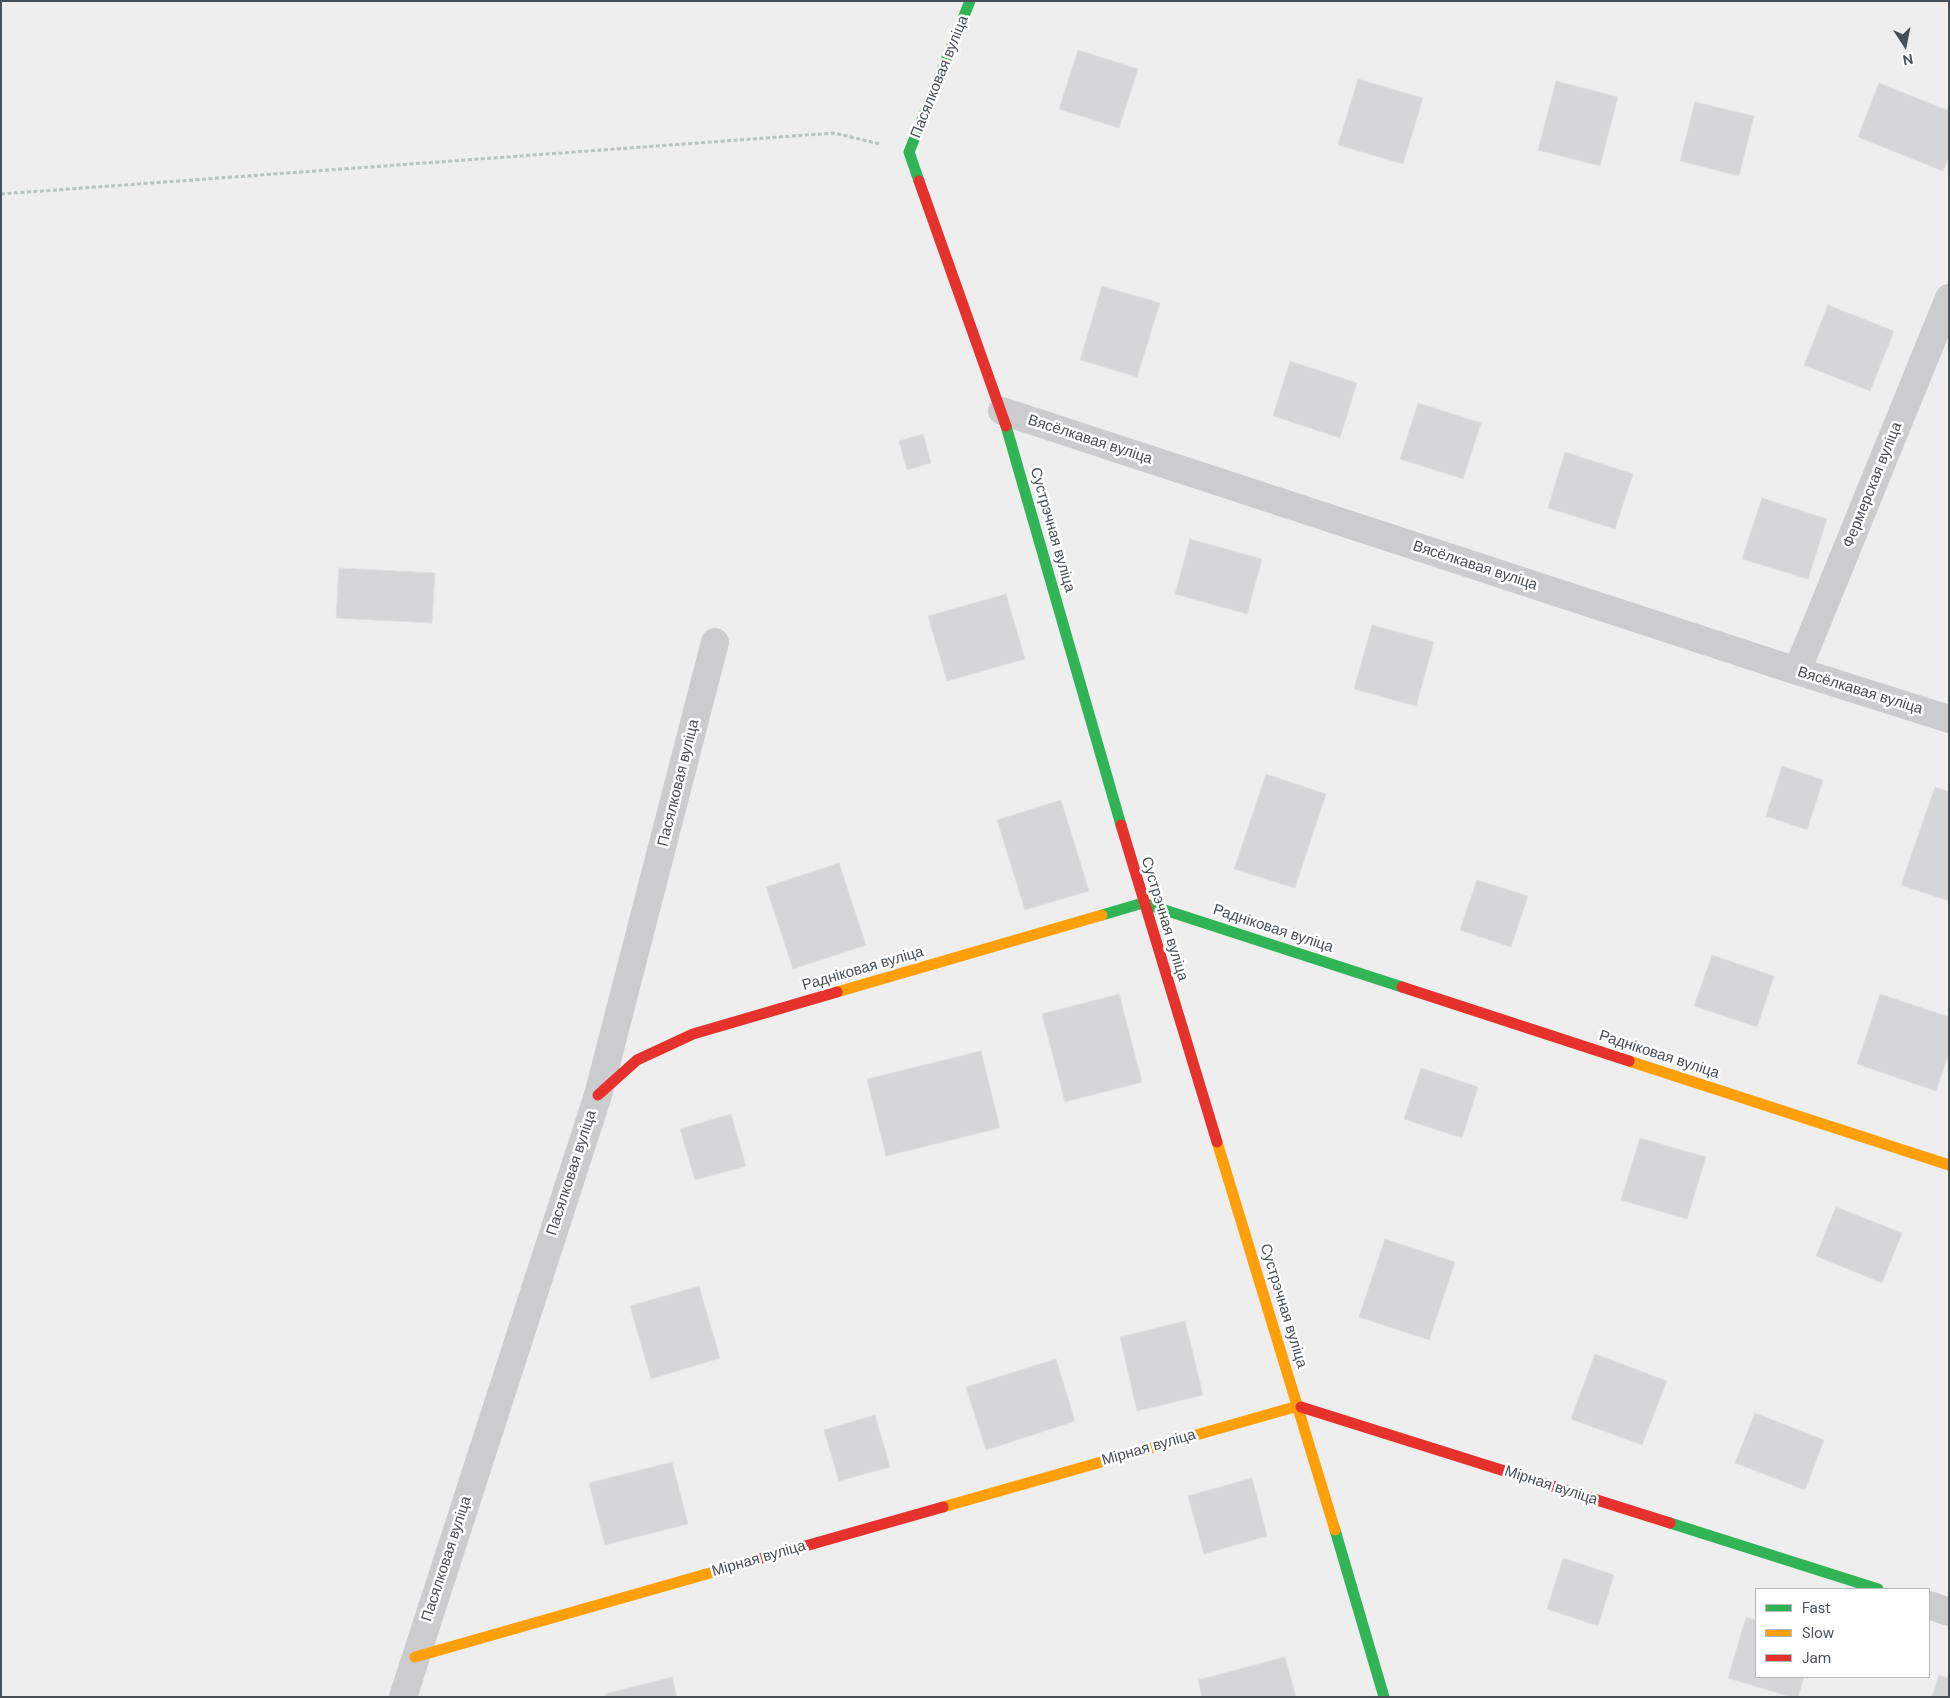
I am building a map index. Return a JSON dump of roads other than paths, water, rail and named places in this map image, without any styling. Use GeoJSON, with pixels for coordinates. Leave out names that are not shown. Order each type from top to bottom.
{"type":"FeatureCollection","features":[{"type":"Feature","properties":{"kind":"street","name":"Пасялковая вуліца"},"geometry":{"type":"LineString","coordinates":[[909,152],[970,1]]}},
{"type":"Feature","properties":{"kind":"street","name":"Сустрэчная вуліца"},"geometry":{"type":"LineString","coordinates":[[909,152],[1002,411],[1143,903],[1298,1406],[1384,1697]]}},
{"type":"Feature","properties":{"kind":"street","name":"Фермерская вуліца"},"geometry":{"type":"LineString","coordinates":[[1797,671],[1949,298]]}},
{"type":"Feature","properties":{"kind":"street","name":"Вясёлкавая вуліца"},"geometry":{"type":"LineString","coordinates":[[1002,411],[1949,719]]}},
{"type":"Feature","properties":{"kind":"street","name":"Пасялковая вуліца"},"geometry":{"type":"LineString","coordinates":[[403,1697],[598,1095],[715,642]]}},
{"type":"Feature","properties":{"kind":"street","name":"Радніковая вуліца"},"geometry":{"type":"LineString","coordinates":[[598,1095],[637,1060],[693,1034],[1143,903],[1949,1165]]}},
{"type":"Feature","properties":{"kind":"street","name":"Мірная вуліца"},"geometry":{"type":"LineString","coordinates":[[415,1657],[1298,1406],[1875,1588]]}},
{"type":"Feature","properties":{"kind":"street"},"geometry":{"type":"LineString","coordinates":[[1930,1605],[1949,1612]]}}]}
